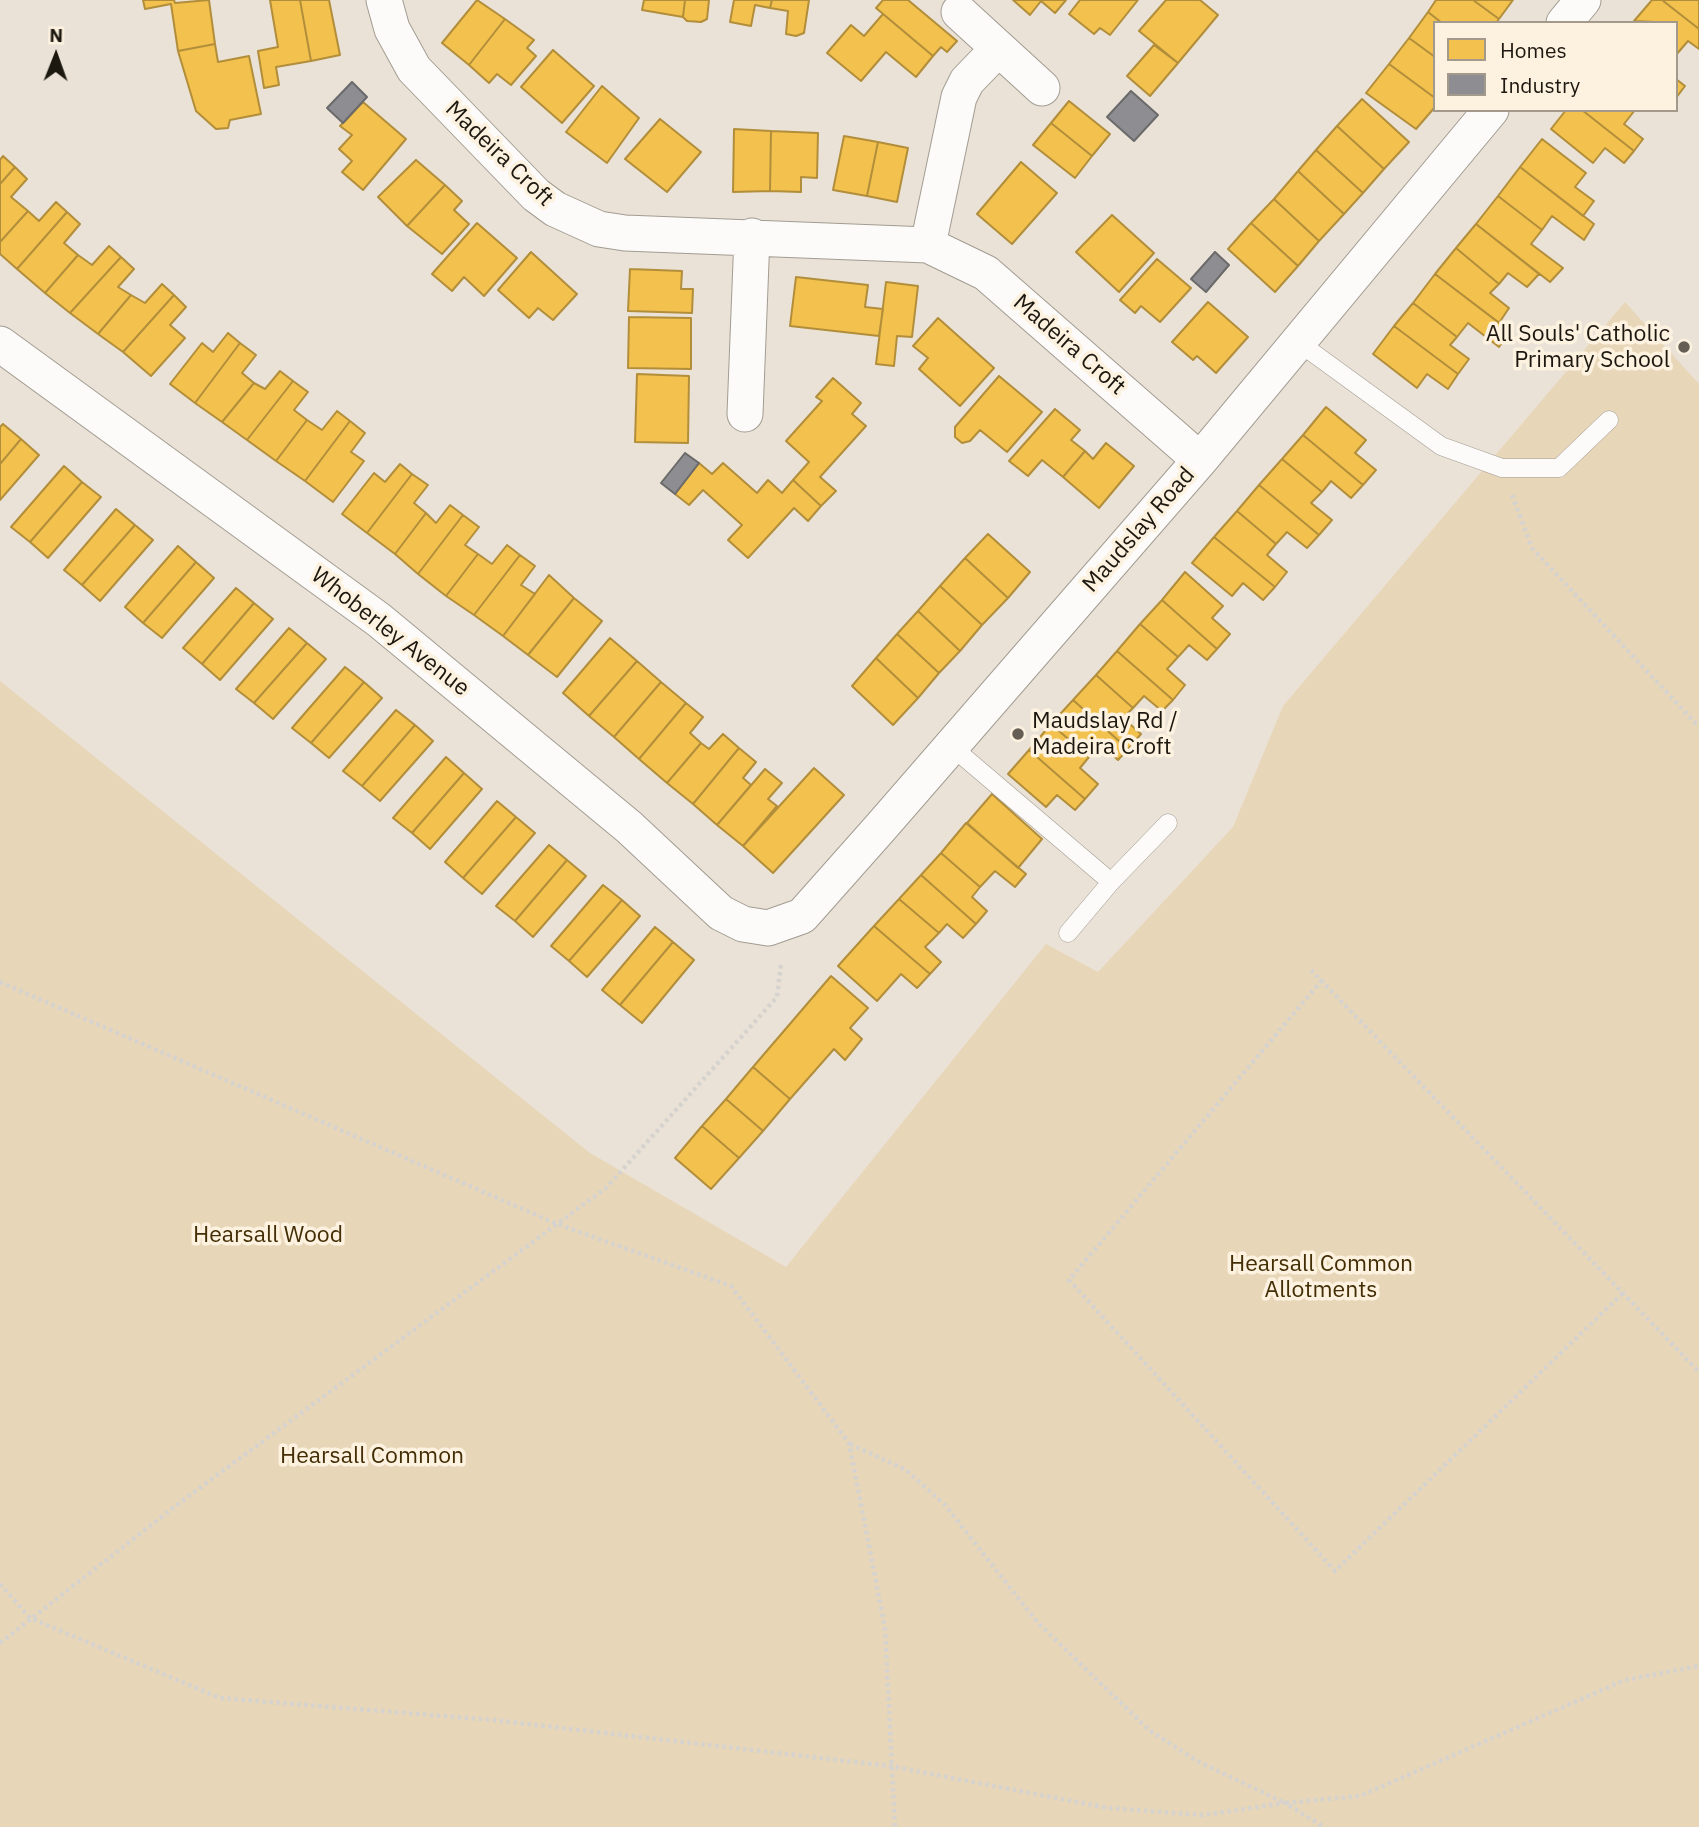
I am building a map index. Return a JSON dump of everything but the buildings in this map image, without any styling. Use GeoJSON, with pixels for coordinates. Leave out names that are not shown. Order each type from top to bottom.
{"type":"FeatureCollection","features":[{"type":"Feature","properties":{"kind":"street","name":"Madeira Croft"},"geometry":{"type":"LineString","coordinates":[[384,0],[392,29],[414,69],[536,195],[555,209],[598,229],[625,233],[928,245],[986,273],[1200,460]]}},
{"type":"Feature","properties":{"kind":"street"},"geometry":{"type":"LineString","coordinates":[[1566,21],[1583,0]]}},
{"type":"Feature","properties":{"kind":"street"},"geometry":{"type":"LineString","coordinates":[[959,12],[1042,88]]}},
{"type":"Feature","properties":{"kind":"street"},"geometry":{"type":"LineString","coordinates":[[928,245],[960,97],[967,81],[998,49]]}},
{"type":"Feature","properties":{"kind":"street","name":"Maudslay Road"},"geometry":{"type":"LineString","coordinates":[[777,926],[802,916],[951,746],[1200,460],[1489,112]]}},
{"type":"Feature","properties":{"kind":"street"},"geometry":{"type":"LineString","coordinates":[[745,414],[752,236]]}},
{"type":"Feature","properties":{"kind":"street","name":"Whoberley Avenue"},"geometry":{"type":"LineString","coordinates":[[0,344],[379,620],[629,827],[721,913],[743,924],[777,926]]}},
{"type":"Feature","properties":{"kind":"lane"},"geometry":{"type":"LineString","coordinates":[[1298,342],[1441,446],[1502,468],[1559,468],[1609,420]]}},
{"type":"Feature","properties":{"kind":"lane"},"geometry":{"type":"LineString","coordinates":[[951,746],[1111,882]]}},
{"type":"Feature","properties":{"kind":"lane"},"geometry":{"type":"LineString","coordinates":[[1068,933],[1111,882],[1168,823]]}},
{"type":"Feature","properties":{"kind":"path"},"geometry":{"type":"LineString","coordinates":[[1502,468],[1532,548],[1699,727]]}},
{"type":"Feature","properties":{"kind":"path"},"geometry":{"type":"LineString","coordinates":[[0,1643],[182,1501],[606,1188],[777,997],[777,926]]}},
{"type":"Feature","properties":{"kind":"path"},"geometry":{"type":"LineString","coordinates":[[1311,970],[1699,1372]]}},
{"type":"Feature","properties":{"kind":"path"},"geometry":{"type":"LineString","coordinates":[[1322,980],[1069,1280],[1335,1571],[1623,1293]]}},
{"type":"Feature","properties":{"kind":"path"},"geometry":{"type":"LineString","coordinates":[[0,982],[557,1224],[731,1286],[849,1443],[885,1628],[895,1827]]}},
{"type":"Feature","properties":{"kind":"path"},"geometry":{"type":"LineString","coordinates":[[849,1443],[906,1470],[945,1505],[1037,1622],[1149,1730],[1197,1761],[1285,1803],[1324,1827]]}},
{"type":"Feature","properties":{"kind":"path"},"geometry":{"type":"LineString","coordinates":[[0,1584],[30,1618],[220,1698],[493,1720],[890,1766],[1108,1808],[1203,1815],[1360,1796],[1625,1680],[1699,1666]]}},
{"type":"Feature","properties":{"kind":"green space"},"geometry":{"type":"Polygon","coordinates":[[[1625,302],[1699,384],[1699,1827],[0,1827],[0,681],[590,1153],[786,1267],[1046,944],[1098,972],[1233,827],[1283,706],[1625,302]]]}},
{"type":"Feature","properties":{"kind":"place","name":"All Souls' Catholic Primary School"},"geometry":{"type":"Point","coordinates":[1684,347]}},
{"type":"Feature","properties":{"kind":"place","name":"Maudslay Rd / Madeira Croft"},"geometry":{"type":"Point","coordinates":[1018,734]}},
{"type":"Feature","properties":{"kind":"park label","name":"Hearsall Wood"},"geometry":{"type":"Point","coordinates":[268,1235]}},
{"type":"Feature","properties":{"kind":"park label","name":"Hearsall Common Allotments"},"geometry":{"type":"Point","coordinates":[1321,1277]}},
{"type":"Feature","properties":{"kind":"park label","name":"Hearsall Common"},"geometry":{"type":"Point","coordinates":[372,1456]}}]}
